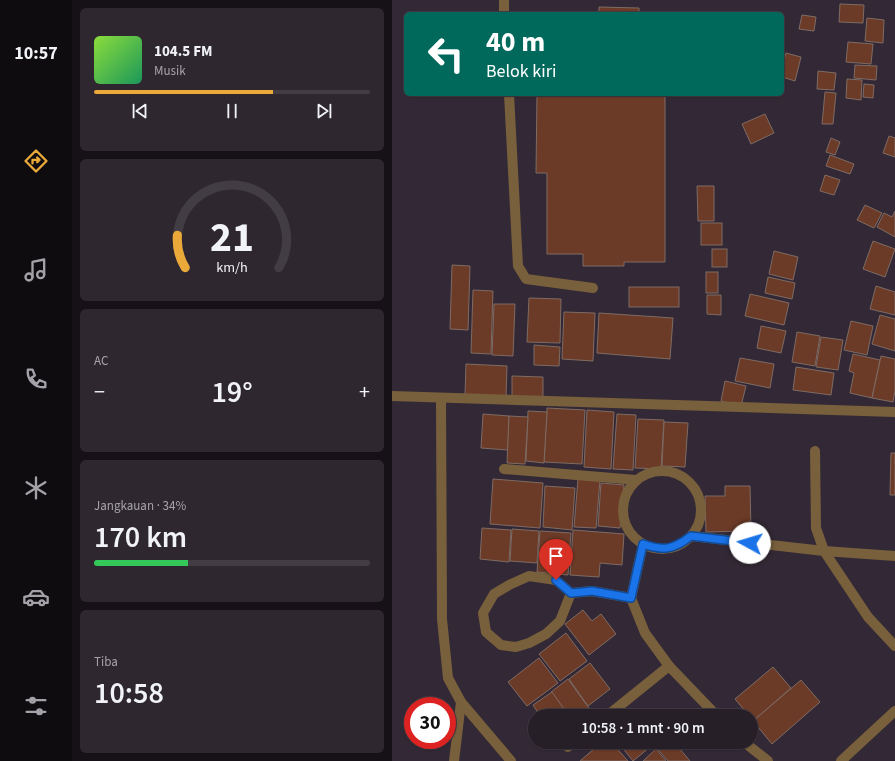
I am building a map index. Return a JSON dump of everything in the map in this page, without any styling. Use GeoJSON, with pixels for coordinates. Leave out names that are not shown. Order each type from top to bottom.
{"type":"FeatureCollection","features":[{"type":"Feature","properties":{"kind":"street"},"geometry":{"type":"LineString","coordinates":[[504,0],[504,12]]}},
{"type":"Feature","properties":{"kind":"street"},"geometry":{"type":"LineString","coordinates":[[509,96],[518,266],[526,279],[593,288]]}},
{"type":"Feature","properties":{"kind":"street"},"geometry":{"type":"LineString","coordinates":[[392,396],[895,412]]}},
{"type":"Feature","properties":{"kind":"street"},"geometry":{"type":"LineString","coordinates":[[441,398],[442,619],[448,678],[461,702],[511,761]]}},
{"type":"Feature","properties":{"kind":"street"},"geometry":{"type":"LineString","coordinates":[[815,451],[816,528],[824,551],[868,617],[895,646]]}},
{"type":"Feature","properties":{"kind":"street"},"geometry":{"type":"LineString","coordinates":[[504,469],[636,480]]}},
{"type":"Feature","properties":{"kind":"street"},"geometry":{"type":"LineString","coordinates":[[660,470],[673,472],[685,478],[694,488],[699,500],[701,513],[698,526],[691,536],[680,544],[668,549],[655,548],[643,544],[633,536],[626,526],[623,514],[626,495],[636,480],[647,473],[660,470]]}},
{"type":"Feature","properties":{"kind":"street"},"geometry":{"type":"LineString","coordinates":[[691,536],[824,551],[895,556]]}},
{"type":"Feature","properties":{"kind":"street"},"geometry":{"type":"LineString","coordinates":[[643,544],[631,598],[644,633],[670,666],[710,709]]}},
{"type":"Feature","properties":{"kind":"street"},"geometry":{"type":"LineString","coordinates":[[571,593],[560,621],[546,634],[529,643],[516,647],[500,646],[486,632],[483,613],[494,594],[528,576],[556,580],[571,593],[592,591],[631,598]]}},
{"type":"Feature","properties":{"kind":"street"},"geometry":{"type":"LineString","coordinates":[[616,709],[670,666]]}},
{"type":"Feature","properties":{"kind":"street"},"geometry":{"type":"LineString","coordinates":[[454,761],[461,702]]}},
{"type":"Feature","properties":{"kind":"street"},"geometry":{"type":"LineString","coordinates":[[841,761],[895,710]]}},
{"type":"Feature","properties":{"kind":"street"},"geometry":{"type":"LineString","coordinates":[[753,749],[768,761]]}},
{"type":"Feature","properties":{"kind":"building"},"geometry":{"type":"Polygon","coordinates":[[[840,4],[864,5],[863,23],[839,22],[840,4]]]}},
{"type":"Feature","properties":{"kind":"building"},"geometry":{"type":"Polygon","coordinates":[[[599,7],[639,8],[639,12],[599,12],[599,7]]]}},
{"type":"Feature","properties":{"kind":"building"},"geometry":{"type":"Polygon","coordinates":[[[802,15],[816,17],[814,31],[799,29],[802,15]]]}},
{"type":"Feature","properties":{"kind":"building"},"geometry":{"type":"Polygon","coordinates":[[[867,18],[884,20],[883,43],[865,41],[867,18]]]}},
{"type":"Feature","properties":{"kind":"building"},"geometry":{"type":"Polygon","coordinates":[[[848,42],[873,44],[871,64],[846,62],[848,42]]]}},
{"type":"Feature","properties":{"kind":"building"},"geometry":{"type":"Polygon","coordinates":[[[786,53],[801,57],[795,81],[784,78],[784,60],[786,53]]]}},
{"type":"Feature","properties":{"kind":"building"},"geometry":{"type":"Polygon","coordinates":[[[855,65],[877,66],[876,80],[854,78],[855,65]]]}},
{"type":"Feature","properties":{"kind":"building"},"geometry":{"type":"Polygon","coordinates":[[[818,71],[836,73],[834,90],[817,89],[818,71]]]}},
{"type":"Feature","properties":{"kind":"building"},"geometry":{"type":"Polygon","coordinates":[[[847,79],[862,80],[861,100],[846,98],[847,79]]]}},
{"type":"Feature","properties":{"kind":"building"},"geometry":{"type":"Polygon","coordinates":[[[864,84],[874,85],[873,98],[863,97],[864,84]]]}},
{"type":"Feature","properties":{"kind":"building"},"geometry":{"type":"Polygon","coordinates":[[[825,92],[836,93],[833,124],[822,124],[825,92]]]}},
{"type":"Feature","properties":{"kind":"building"},"geometry":{"type":"Polygon","coordinates":[[[537,96],[665,96],[665,262],[624,262],[624,266],[583,266],[583,254],[547,254],[547,173],[536,173],[537,96]]]}},
{"type":"Feature","properties":{"kind":"building"},"geometry":{"type":"Polygon","coordinates":[[[765,114],[774,133],[751,144],[742,124],[765,114]]]}},
{"type":"Feature","properties":{"kind":"building"},"geometry":{"type":"Polygon","coordinates":[[[889,136],[895,138],[895,157],[883,153],[889,136]]]}},
{"type":"Feature","properties":{"kind":"building"},"geometry":{"type":"Polygon","coordinates":[[[831,138],[840,142],[835,155],[826,152],[831,138]]]}},
{"type":"Feature","properties":{"kind":"building"},"geometry":{"type":"Polygon","coordinates":[[[830,155],[854,164],[850,174],[826,166],[830,155]]]}},
{"type":"Feature","properties":{"kind":"building"},"geometry":{"type":"Polygon","coordinates":[[[825,175],[840,180],[834,195],[820,191],[825,175]]]}},
{"type":"Feature","properties":{"kind":"building"},"geometry":{"type":"Polygon","coordinates":[[[697,186],[714,186],[714,221],[698,221],[697,186]]]}},
{"type":"Feature","properties":{"kind":"building"},"geometry":{"type":"Polygon","coordinates":[[[865,205],[882,213],[874,228],[857,220],[865,205]]]}},
{"type":"Feature","properties":{"kind":"building"},"geometry":{"type":"Polygon","coordinates":[[[895,211],[895,237],[877,227],[884,213],[892,217],[895,211]]]}},
{"type":"Feature","properties":{"kind":"building"},"geometry":{"type":"Polygon","coordinates":[[[701,223],[722,223],[722,245],[701,245],[701,223]]]}},
{"type":"Feature","properties":{"kind":"building"},"geometry":{"type":"Polygon","coordinates":[[[873,241],[895,249],[885,277],[863,269],[873,241]]]}},
{"type":"Feature","properties":{"kind":"building"},"geometry":{"type":"Polygon","coordinates":[[[712,249],[727,249],[727,267],[712,267],[712,249]]]}},
{"type":"Feature","properties":{"kind":"building"},"geometry":{"type":"Polygon","coordinates":[[[774,251],[798,257],[793,280],[769,274],[774,251]]]}},
{"type":"Feature","properties":{"kind":"building"},"geometry":{"type":"Polygon","coordinates":[[[452,265],[470,266],[468,330],[450,329],[452,265]]]}},
{"type":"Feature","properties":{"kind":"building"},"geometry":{"type":"Polygon","coordinates":[[[706,272],[718,272],[718,293],[706,293],[706,272]]]}},
{"type":"Feature","properties":{"kind":"building"},"geometry":{"type":"Polygon","coordinates":[[[768,277],[795,283],[792,299],[765,293],[768,277]]]}},
{"type":"Feature","properties":{"kind":"building"},"geometry":{"type":"Polygon","coordinates":[[[876,286],[895,292],[895,315],[870,309],[876,286]]]}},
{"type":"Feature","properties":{"kind":"building"},"geometry":{"type":"Polygon","coordinates":[[[629,287],[679,287],[679,307],[629,307],[629,287]]]}},
{"type":"Feature","properties":{"kind":"building"},"geometry":{"type":"Polygon","coordinates":[[[473,290],[493,291],[491,354],[471,353],[473,290]]]}},
{"type":"Feature","properties":{"kind":"building"},"geometry":{"type":"Polygon","coordinates":[[[750,294],[789,303],[784,325],[745,316],[750,294]]]}},
{"type":"Feature","properties":{"kind":"building"},"geometry":{"type":"Polygon","coordinates":[[[707,295],[721,295],[721,315],[707,314],[707,295]]]}},
{"type":"Feature","properties":{"kind":"building"},"geometry":{"type":"Polygon","coordinates":[[[529,298],[561,299],[560,343],[527,342],[529,298]]]}},
{"type":"Feature","properties":{"kind":"building"},"geometry":{"type":"Polygon","coordinates":[[[494,304],[515,304],[513,356],[492,355],[494,304]]]}},
{"type":"Feature","properties":{"kind":"building"},"geometry":{"type":"Polygon","coordinates":[[[564,312],[595,313],[593,361],[562,359],[564,312]]]}},
{"type":"Feature","properties":{"kind":"building"},"geometry":{"type":"Polygon","coordinates":[[[599,313],[673,318],[670,359],[597,353],[599,313]]]}},
{"type":"Feature","properties":{"kind":"building"},"geometry":{"type":"Polygon","coordinates":[[[880,315],[895,319],[895,351],[872,344],[880,315]]]}},
{"type":"Feature","properties":{"kind":"building"},"geometry":{"type":"Polygon","coordinates":[[[851,321],[873,326],[867,355],[844,350],[851,321]]]}},
{"type":"Feature","properties":{"kind":"building"},"geometry":{"type":"Polygon","coordinates":[[[761,326],[786,331],[781,353],[757,348],[761,326]]]}},
{"type":"Feature","properties":{"kind":"building"},"geometry":{"type":"Polygon","coordinates":[[[797,332],[820,336],[815,366],[792,362],[797,332]]]}},
{"type":"Feature","properties":{"kind":"building"},"geometry":{"type":"Polygon","coordinates":[[[821,337],[843,340],[838,370],[816,367],[821,337]]]}},
{"type":"Feature","properties":{"kind":"building"},"geometry":{"type":"Polygon","coordinates":[[[534,345],[560,347],[559,366],[534,365],[534,345]]]}},
{"type":"Feature","properties":{"kind":"building"},"geometry":{"type":"Polygon","coordinates":[[[853,354],[880,360],[872,398],[850,393],[854,373],[849,371],[853,354]]]}},
{"type":"Feature","properties":{"kind":"building"},"geometry":{"type":"Polygon","coordinates":[[[881,356],[895,359],[895,391],[893,402],[872,398],[881,356]]]}},
{"type":"Feature","properties":{"kind":"building"},"geometry":{"type":"Polygon","coordinates":[[[740,358],[774,364],[770,388],[735,381],[740,358]]]}},
{"type":"Feature","properties":{"kind":"building"},"geometry":{"type":"Polygon","coordinates":[[[466,364],[507,366],[506,397],[465,395],[466,364]]]}},
{"type":"Feature","properties":{"kind":"building"},"geometry":{"type":"Polygon","coordinates":[[[796,367],[834,373],[831,395],[793,390],[796,367]]]}},
{"type":"Feature","properties":{"kind":"building"},"geometry":{"type":"Polygon","coordinates":[[[512,376],[543,377],[543,398],[512,397],[512,376]]]}},
{"type":"Feature","properties":{"kind":"building"},"geometry":{"type":"Polygon","coordinates":[[[725,381],[746,386],[741,406],[721,401],[725,381]]]}},
{"type":"Feature","properties":{"kind":"building"},"geometry":{"type":"Polygon","coordinates":[[[547,408],[585,410],[582,464],[544,462],[547,408]]]}},
{"type":"Feature","properties":{"kind":"building"},"geometry":{"type":"Polygon","coordinates":[[[587,410],[614,412],[611,469],[584,467],[587,410]]]}},
{"type":"Feature","properties":{"kind":"building"},"geometry":{"type":"Polygon","coordinates":[[[528,411],[547,412],[544,463],[526,461],[528,411]]]}},
{"type":"Feature","properties":{"kind":"building"},"geometry":{"type":"Polygon","coordinates":[[[483,414],[509,416],[508,450],[481,448],[483,414]]]}},
{"type":"Feature","properties":{"kind":"building"},"geometry":{"type":"Polygon","coordinates":[[[617,414],[636,415],[633,470],[613,469],[617,414]]]}},
{"type":"Feature","properties":{"kind":"building"},"geometry":{"type":"Polygon","coordinates":[[[509,416],[528,417],[525,464],[507,463],[509,416]]]}},
{"type":"Feature","properties":{"kind":"building"},"geometry":{"type":"Polygon","coordinates":[[[638,419],[664,420],[661,469],[635,468],[638,419]]]}},
{"type":"Feature","properties":{"kind":"building"},"geometry":{"type":"Polygon","coordinates":[[[664,422],[688,423],[685,467],[662,466],[664,422]]]}},
{"type":"Feature","properties":{"kind":"building"},"geometry":{"type":"Polygon","coordinates":[[[891,453],[895,453],[895,495],[890,495],[891,453]]]}},
{"type":"Feature","properties":{"kind":"building"},"geometry":{"type":"Polygon","coordinates":[[[493,479],[543,483],[540,528],[490,524],[493,479]]]}},
{"type":"Feature","properties":{"kind":"building"},"geometry":{"type":"Polygon","coordinates":[[[578,479],[600,480],[596,528],[574,527],[578,479]]]}},
{"type":"Feature","properties":{"kind":"building"},"geometry":{"type":"Polygon","coordinates":[[[601,483],[624,485],[620,528],[598,526],[601,483]]]}},
{"type":"Feature","properties":{"kind":"building"},"geometry":{"type":"Polygon","coordinates":[[[545,486],[575,488],[572,530],[543,527],[545,486]]]}},
{"type":"Feature","properties":{"kind":"building"},"geometry":{"type":"Polygon","coordinates":[[[725,486],[750,486],[751,531],[706,532],[705,496],[725,496],[725,486]]]}},
{"type":"Feature","properties":{"kind":"building"},"geometry":{"type":"Polygon","coordinates":[[[482,528],[511,530],[509,562],[480,559],[482,528]]]}},
{"type":"Feature","properties":{"kind":"building"},"geometry":{"type":"Polygon","coordinates":[[[512,529],[539,531],[537,563],[510,561],[512,529]]]}},
{"type":"Feature","properties":{"kind":"building"},"geometry":{"type":"Polygon","coordinates":[[[573,530],[624,534],[622,565],[600,563],[599,577],[570,575],[573,530]]]}},
{"type":"Feature","properties":{"kind":"building"},"geometry":{"type":"Polygon","coordinates":[[[540,531],[571,533],[568,575],[537,572],[540,531]]]}},
{"type":"Feature","properties":{"kind":"building"},"geometry":{"type":"Polygon","coordinates":[[[583,610],[592,621],[601,614],[616,634],[589,655],[565,624],[583,610]]]}},
{"type":"Feature","properties":{"kind":"building"},"geometry":{"type":"Polygon","coordinates":[[[566,633],[587,661],[560,681],[539,654],[566,633]]]}},
{"type":"Feature","properties":{"kind":"building"},"geometry":{"type":"Polygon","coordinates":[[[539,658],[558,683],[527,706],[508,682],[539,658]]]}},
{"type":"Feature","properties":{"kind":"building"},"geometry":{"type":"Polygon","coordinates":[[[590,663],[610,689],[588,706],[569,679],[590,663]]]}},
{"type":"Feature","properties":{"kind":"building"},"geometry":{"type":"Polygon","coordinates":[[[773,667],[791,688],[758,717],[758,709],[743,709],[735,699],[773,667]]]}},
{"type":"Feature","properties":{"kind":"building"},"geometry":{"type":"Polygon","coordinates":[[[568,679],[590,709],[564,709],[551,692],[568,679]]]}},
{"type":"Feature","properties":{"kind":"building"},"geometry":{"type":"Polygon","coordinates":[[[801,680],[820,702],[772,744],[758,727],[758,717],[801,680]]]}},
{"type":"Feature","properties":{"kind":"building"},"geometry":{"type":"Polygon","coordinates":[[[552,692],[564,709],[536,709],[533,705],[552,692]]]}},
{"type":"Feature","properties":{"kind":"building"},"geometry":{"type":"Polygon","coordinates":[[[594,749],[617,749],[628,761],[580,761],[594,749]]]}},
{"type":"Feature","properties":{"kind":"building"},"geometry":{"type":"Polygon","coordinates":[[[624,749],[648,749],[633,761],[624,749]]]}},
{"type":"Feature","properties":{"kind":"building"},"geometry":{"type":"Polygon","coordinates":[[[656,749],[666,761],[643,761],[656,749]]]}},
{"type":"Feature","properties":{"kind":"building"},"geometry":{"type":"Polygon","coordinates":[[[658,749],[680,749],[690,761],[668,761],[658,749]]]}},
{"type":"Feature","properties":{"kind":"route"},"geometry":{"type":"LineString","coordinates":[[556,580],[571,593],[592,591],[631,598],[643,544],[655,548],[668,549],[680,544],[691,536],[750,543]]}}]}
